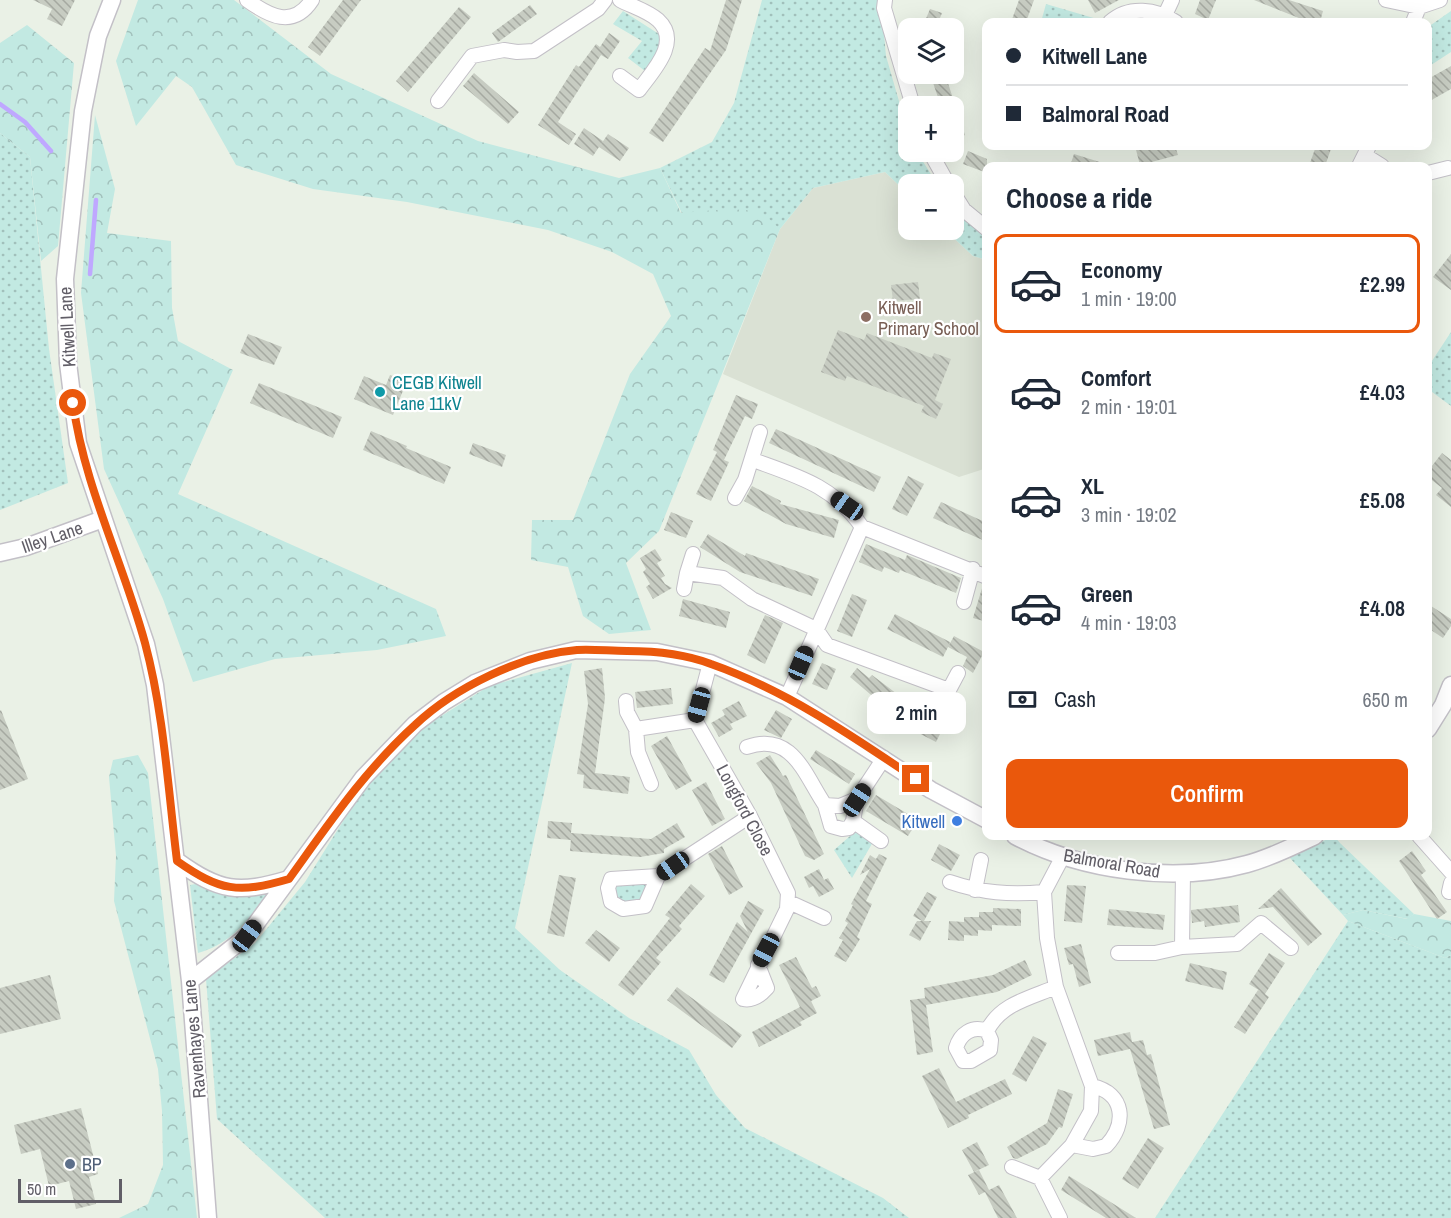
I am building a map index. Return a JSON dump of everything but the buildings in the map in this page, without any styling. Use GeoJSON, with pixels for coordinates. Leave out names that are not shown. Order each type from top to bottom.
{"type":"FeatureCollection","features":[{"type":"Feature","properties":{"kind":"street","name":"Kitwell Lane"},"geometry":{"type":"LineString","coordinates":[[112,0],[98,36],[83,111],[65,279],[68,363],[78,443],[146,644],[155,685],[177,861]]}},
{"type":"Feature","properties":{"kind":"street"},"geometry":{"type":"LineString","coordinates":[[247,0],[269,16],[288,17],[306,9],[312,0]]}},
{"type":"Feature","properties":{"kind":"street"},"geometry":{"type":"LineString","coordinates":[[438,101],[472,56],[504,50],[534,51],[598,9],[605,0]]}},
{"type":"Feature","properties":{"kind":"street"},"geometry":{"type":"LineString","coordinates":[[620,0],[658,20],[665,31],[666,48],[664,57],[639,90],[620,76]]}},
{"type":"Feature","properties":{"kind":"street"},"geometry":{"type":"LineString","coordinates":[[885,0],[884,8],[910,96]]}},
{"type":"Feature","properties":{"kind":"street"},"geometry":{"type":"LineString","coordinates":[[1171,18],[1172,0]]}},
{"type":"Feature","properties":{"kind":"street"},"geometry":{"type":"LineString","coordinates":[[1386,0],[1419,7],[1440,0]]}},
{"type":"Feature","properties":{"kind":"street"},"geometry":{"type":"LineString","coordinates":[[1415,18],[1419,7]]}},
{"type":"Feature","properties":{"kind":"street"},"geometry":{"type":"LineString","coordinates":[[1118,18],[1131,11],[1148,10],[1168,18]]}},
{"type":"Feature","properties":{"kind":"street"},"geometry":{"type":"LineString","coordinates":[[1432,172],[1448,168]]}},
{"type":"Feature","properties":{"kind":"street"},"geometry":{"type":"LineString","coordinates":[[964,210],[982,225]]}},
{"type":"Feature","properties":{"kind":"street"},"geometry":{"type":"LineString","coordinates":[[735,498],[753,460],[754,448],[760,432]]}},
{"type":"Feature","properties":{"kind":"street"},"geometry":{"type":"LineString","coordinates":[[753,460],[815,483],[847,506],[862,526],[982,574]]}},
{"type":"Feature","properties":{"kind":"street","name":"Illey Lane"},"geometry":{"type":"LineString","coordinates":[[0,553],[26,547],[103,519]]}},
{"type":"Feature","properties":{"kind":"street"},"geometry":{"type":"LineString","coordinates":[[787,697],[862,526]]}},
{"type":"Feature","properties":{"kind":"street"},"geometry":{"type":"LineString","coordinates":[[684,589],[693,554]]}},
{"type":"Feature","properties":{"kind":"street"},"geometry":{"type":"LineString","coordinates":[[964,602],[973,569]]}},
{"type":"Feature","properties":{"kind":"street"},"geometry":{"type":"LineString","coordinates":[[687,573],[723,578],[752,599],[816,629],[827,645],[949,690],[958,673]]}},
{"type":"Feature","properties":{"kind":"street"},"geometry":{"type":"LineString","coordinates":[[190,981],[247,936],[363,778],[415,724],[444,702],[475,683],[530,661],[576,650],[657,651],[710,663],[787,697],[931,790],[982,817]]}},
{"type":"Feature","properties":{"kind":"street"},"geometry":{"type":"LineString","coordinates":[[636,729],[695,720],[710,663]]}},
{"type":"Feature","properties":{"kind":"street"},"geometry":{"type":"LineString","coordinates":[[1432,725],[1447,708],[1451,685]]}},
{"type":"Feature","properties":{"kind":"street"},"geometry":{"type":"LineString","coordinates":[[626,701],[627,712],[636,729],[638,752],[651,784]]}},
{"type":"Feature","properties":{"kind":"street","name":"Longford Close"},"geometry":{"type":"LineString","coordinates":[[695,720],[750,816],[789,893],[789,902]]}},
{"type":"Feature","properties":{"kind":"street"},"geometry":{"type":"LineString","coordinates":[[747,747],[759,742],[769,743],[800,761],[825,805],[831,826],[842,829],[849,828],[853,821],[857,800],[884,758]]}},
{"type":"Feature","properties":{"kind":"street"},"geometry":{"type":"LineString","coordinates":[[825,805],[840,806],[857,800]]}},
{"type":"Feature","properties":{"kind":"street"},"geometry":{"type":"LineString","coordinates":[[658,876],[750,816]]}},
{"type":"Feature","properties":{"kind":"street"},"geometry":{"type":"LineString","coordinates":[[853,821],[881,841]]}},
{"type":"Feature","properties":{"kind":"street","name":"Balmoral Road"},"geometry":{"type":"LineString","coordinates":[[1025,840],[1063,856],[1145,872],[1183,873],[1216,871],[1250,864],[1306,840]]}},
{"type":"Feature","properties":{"kind":"street"},"geometry":{"type":"LineString","coordinates":[[1423,840],[1451,872]]}},
{"type":"Feature","properties":{"kind":"street"},"geometry":{"type":"LineString","coordinates":[[1040,1178],[1072,1144],[1091,1112],[1092,1086],[1056,987],[1047,938],[1044,892],[1063,856]]}},
{"type":"Feature","properties":{"kind":"street"},"geometry":{"type":"LineString","coordinates":[[975,891],[981,860]]}},
{"type":"Feature","properties":{"kind":"street"},"geometry":{"type":"LineString","coordinates":[[177,861],[209,883],[241,890],[289,879]]}},
{"type":"Feature","properties":{"kind":"street","name":"Ravenhayes Lane"},"geometry":{"type":"LineString","coordinates":[[177,861],[190,981],[208,1218]]}},
{"type":"Feature","properties":{"kind":"street"},"geometry":{"type":"LineString","coordinates":[[1182,947],[1183,873]]}},
{"type":"Feature","properties":{"kind":"street"},"geometry":{"type":"LineString","coordinates":[[950,882],[975,891],[1011,895],[1044,892]]}},
{"type":"Feature","properties":{"kind":"street"},"geometry":{"type":"LineString","coordinates":[[758,965],[789,902],[824,918]]}},
{"type":"Feature","properties":{"kind":"street"},"geometry":{"type":"LineString","coordinates":[[1118,953],[1155,953],[1182,947],[1237,944],[1260,923],[1292,948]]}},
{"type":"Feature","properties":{"kind":"street"},"geometry":{"type":"LineString","coordinates":[[987,1031],[992,1020],[1003,1009],[1056,987]]}},
{"type":"Feature","properties":{"kind":"street"},"geometry":{"type":"LineString","coordinates":[[1072,1144],[1093,1149],[1106,1146],[1118,1127],[1118,1103],[1112,1094],[1092,1086]]}},
{"type":"Feature","properties":{"kind":"street"},"geometry":{"type":"LineString","coordinates":[[1012,1167],[1040,1178],[1060,1218]]}},
{"type":"Feature","properties":{"kind":"shaded area","name":"Kitwell Primary School"},"geometry":{"type":"Polygon","coordinates":[[[885,172],[898,184],[898,240],[956,240],[973,256],[982,259],[982,470],[959,477],[723,374],[780,229],[813,188],[885,172]]]}},
{"type":"Feature","properties":{"kind":"green space"},"geometry":{"type":"Polygon","coordinates":[[[138,0],[234,0],[331,74],[478,141],[619,178],[660,168],[681,213],[728,209],[760,211],[780,229],[659,531],[626,563],[651,630],[609,634],[583,616],[568,567],[531,560],[532,520],[573,520],[630,374],[671,316],[653,274],[612,252],[548,230],[407,202],[313,189],[236,165],[192,87],[176,76],[136,126],[116,61],[138,0]]]}},
{"type":"Feature","properties":{"kind":"green space"},"geometry":{"type":"Polygon","coordinates":[[[762,0],[881,0],[886,56],[898,98],[898,162],[923,162],[931,174],[898,174],[898,184],[885,172],[813,188],[780,229],[703,257],[660,168],[712,142],[734,103],[762,0]]]}},
{"type":"Feature","properties":{"kind":"green space"},"geometry":{"type":"Polygon","coordinates":[[[1046,4],[1094,18],[1042,18],[1046,4]]]}},
{"type":"Feature","properties":{"kind":"green space"},"geometry":{"type":"Polygon","coordinates":[[[623,11],[662,36],[655,65],[645,71],[628,58],[642,41],[613,24],[623,11]]]}},
{"type":"Feature","properties":{"kind":"green space"},"geometry":{"type":"Polygon","coordinates":[[[1451,11],[1451,52],[1432,64],[1432,24],[1451,11]]]}},
{"type":"Feature","properties":{"kind":"green space"},"geometry":{"type":"Polygon","coordinates":[[[27,25],[74,63],[58,246],[41,261],[30,157],[0,133],[0,43],[27,25]]]}},
{"type":"Feature","properties":{"kind":"green space"},"geometry":{"type":"Polygon","coordinates":[[[95,115],[115,189],[107,233],[171,241],[172,308],[178,341],[233,370],[178,494],[436,609],[446,636],[377,650],[275,659],[193,682],[163,599],[104,469],[81,293],[95,115]]]}},
{"type":"Feature","properties":{"kind":"green space"},"geometry":{"type":"Polygon","coordinates":[[[0,133],[30,157],[49,349],[68,483],[0,510],[0,133]]]}},
{"type":"Feature","properties":{"kind":"green space"},"geometry":{"type":"Polygon","coordinates":[[[964,218],[982,235],[982,259],[973,256],[956,240],[964,240],[964,218]]]}},
{"type":"Feature","properties":{"kind":"green space"},"geometry":{"type":"Polygon","coordinates":[[[1451,332],[1451,406],[1432,392],[1432,361],[1451,332]]]}},
{"type":"Feature","properties":{"kind":"green space"},"geometry":{"type":"Polygon","coordinates":[[[572,663],[515,928],[560,970],[629,1018],[689,1050],[716,1095],[745,1128],[883,1198],[909,1218],[325,1218],[217,1119],[206,979],[255,943],[305,882],[365,786],[419,730],[489,686],[572,663]]]}},
{"type":"Feature","properties":{"kind":"green space"},"geometry":{"type":"Polygon","coordinates":[[[138,755],[148,773],[197,1218],[119,1218],[148,1204],[163,1165],[162,1111],[158,1069],[114,901],[116,856],[109,777],[113,760],[138,755]]]}},
{"type":"Feature","properties":{"kind":"green space"},"geometry":{"type":"Polygon","coordinates":[[[857,830],[873,842],[852,878],[834,850],[857,830]]]}},
{"type":"Feature","properties":{"kind":"green space"},"geometry":{"type":"Polygon","coordinates":[[[1325,840],[1337,840],[1414,914],[1408,919],[1363,910],[1343,915],[1289,857],[1325,840]]]}},
{"type":"Feature","properties":{"kind":"green space"},"geometry":{"type":"Polygon","coordinates":[[[645,881],[647,897],[628,907],[614,895],[615,883],[645,881]]]}},
{"type":"Feature","properties":{"kind":"green space"},"geometry":{"type":"Polygon","coordinates":[[[201,883],[272,888],[248,919],[231,936],[211,949],[198,953],[190,885],[201,883]]]}},
{"type":"Feature","properties":{"kind":"green space"},"geometry":{"type":"Polygon","coordinates":[[[1363,910],[1407,919],[1414,914],[1451,921],[1451,955],[1445,958],[1348,921],[1343,915],[1363,910]]]}},
{"type":"Feature","properties":{"kind":"green space"},"geometry":{"type":"Polygon","coordinates":[[[1348,921],[1445,958],[1451,955],[1451,1218],[1155,1218],[1348,921]]]}},
{"type":"Feature","properties":{"kind":"waterway"},"geometry":{"type":"LineString","coordinates":[[0,104],[25,122],[51,151]]}},
{"type":"Feature","properties":{"kind":"waterway"},"geometry":{"type":"LineString","coordinates":[[90,274],[96,200]]}},
{"type":"Feature","properties":{"kind":"place","name":"Kitwell Primary School"},"geometry":{"type":"Point","coordinates":[866,317]}},
{"type":"Feature","properties":{"kind":"place","name":"CEGB Kitwell Lane 11kV"},"geometry":{"type":"Point","coordinates":[380,392]}},
{"type":"Feature","properties":{"kind":"place","name":"Kitwell"},"geometry":{"type":"Point","coordinates":[957,821]}},
{"type":"Feature","properties":{"kind":"place","name":"BP"},"geometry":{"type":"Point","coordinates":[70,1164]}},
{"type":"Feature","properties":{"kind":"route"},"geometry":{"type":"LineString","coordinates":[[73,403],[78,443],[146,644],[155,685],[177,861],[209,883],[241,890],[289,879],[363,778],[415,724],[444,702],[475,683],[530,661],[576,650],[657,651],[710,663],[787,697],[916,779]]}}]}
